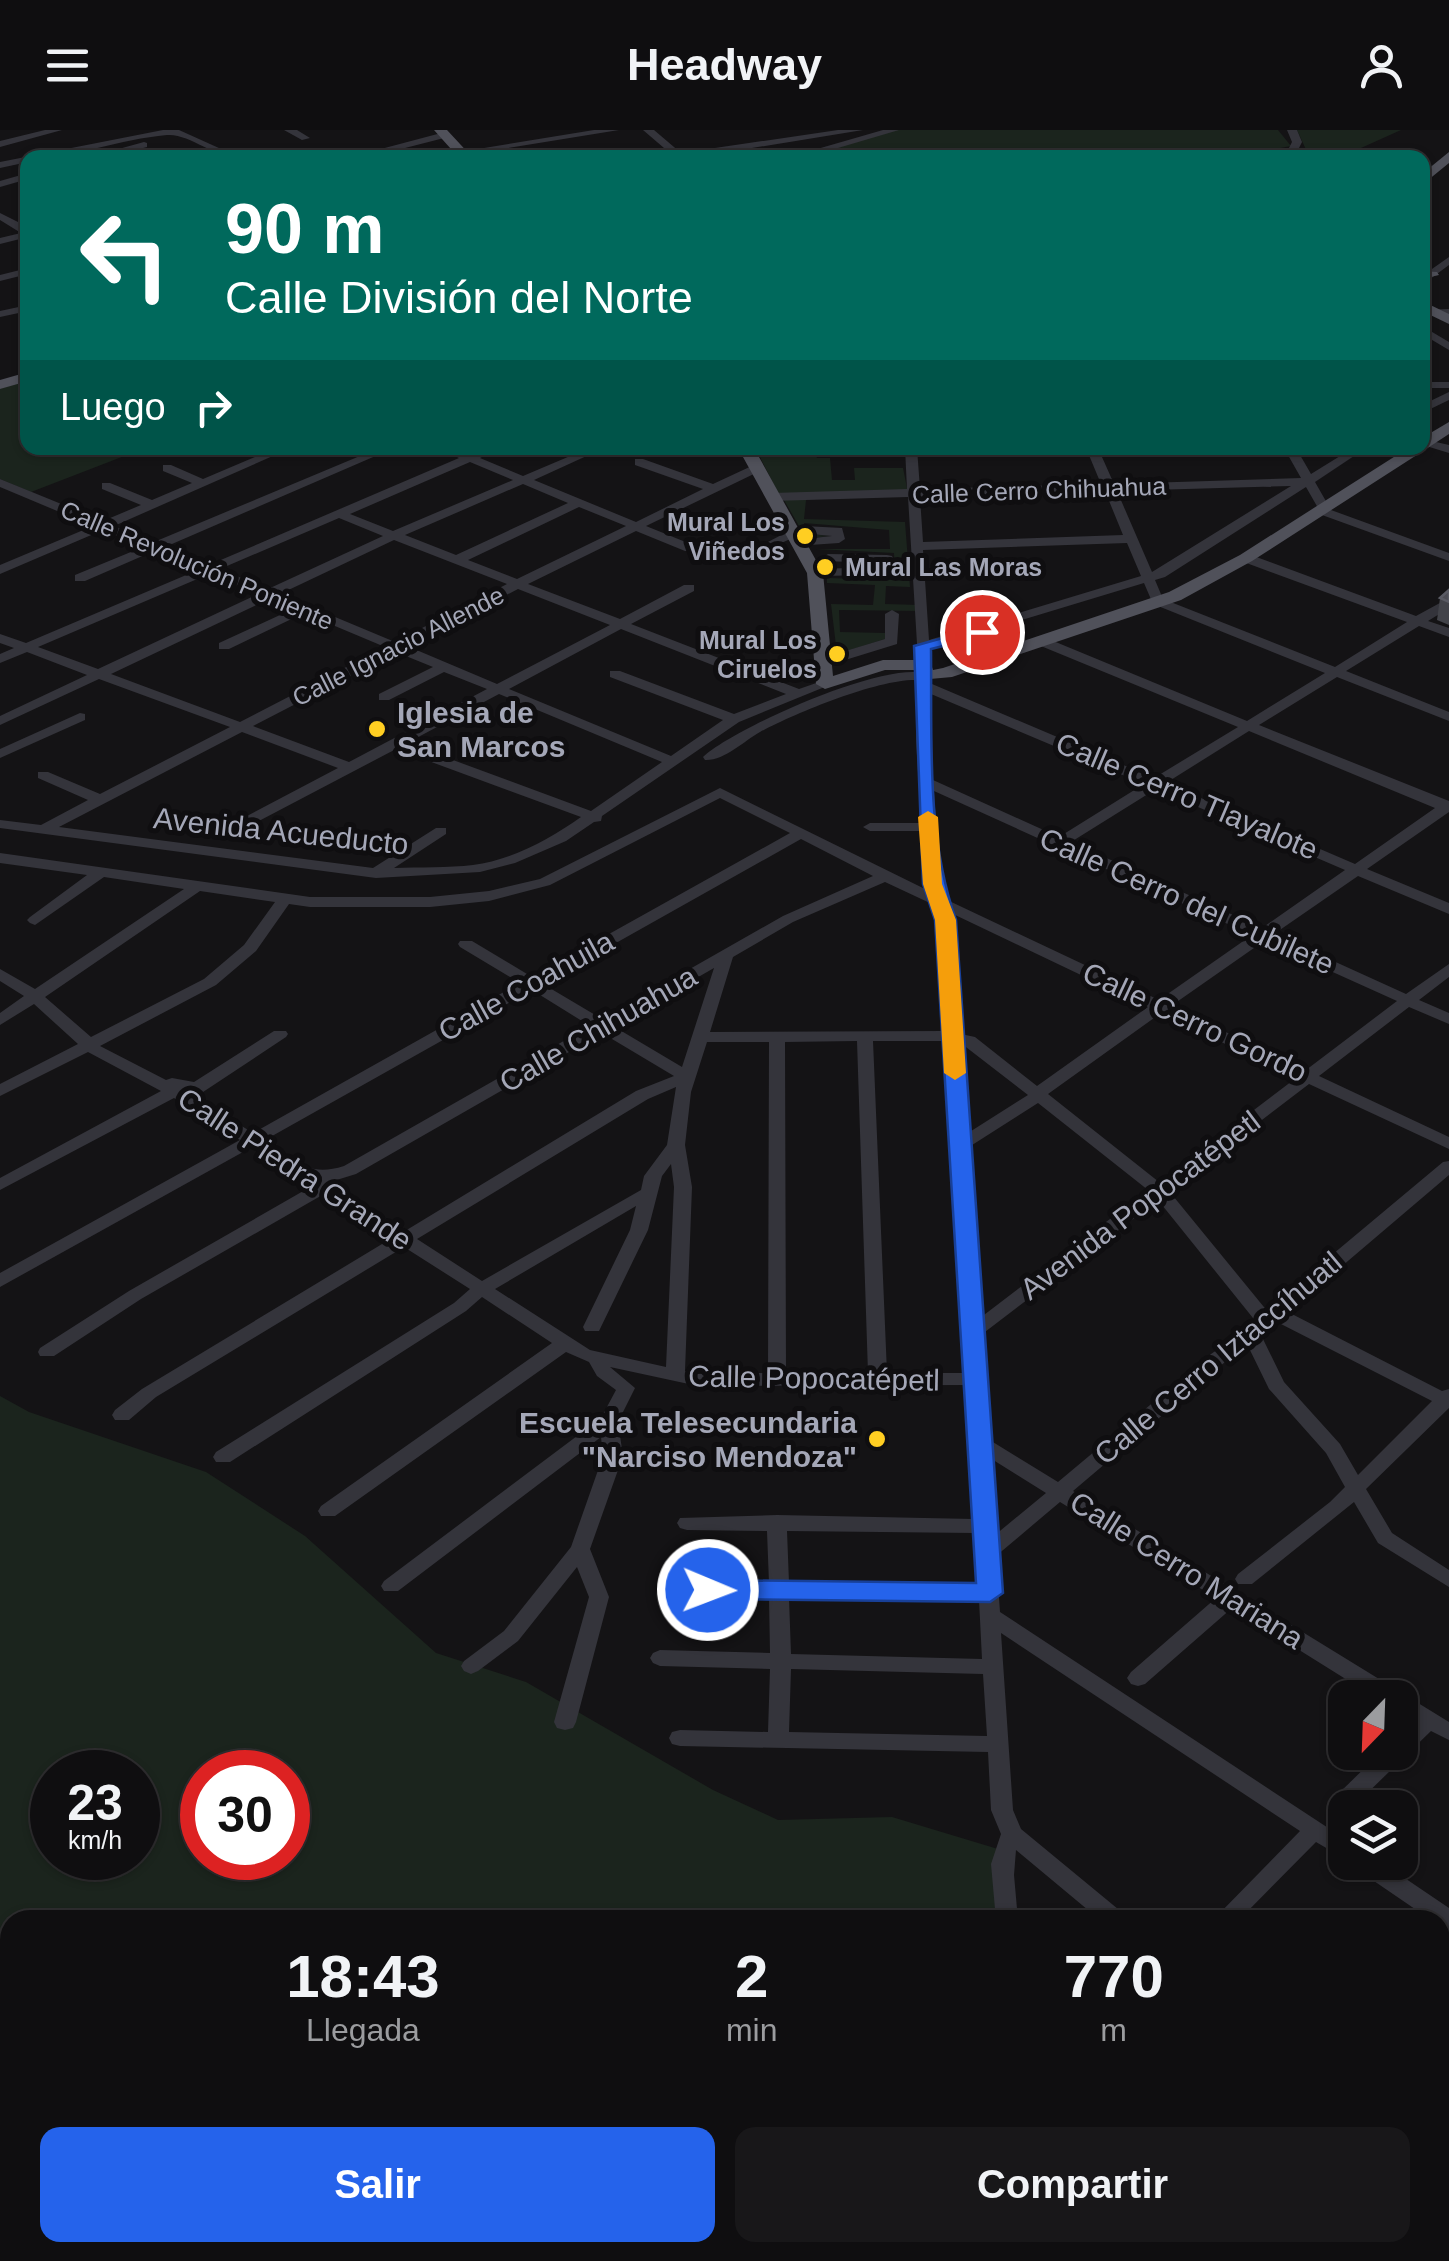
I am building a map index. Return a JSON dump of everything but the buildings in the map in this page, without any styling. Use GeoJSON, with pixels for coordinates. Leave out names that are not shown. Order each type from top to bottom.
{"type":"FeatureCollection","features":[{"type":"Feature","properties":{"kind":"main road"},"geometry":{"type":"LineString","coordinates":[[1430,173],[1449,156]]}},
{"type":"Feature","properties":{"kind":"main road"},"geometry":{"type":"LineString","coordinates":[[1432,311],[1449,320]]}},
{"type":"Feature","properties":{"kind":"main road"},"geometry":{"type":"LineString","coordinates":[[750,455],[772,497],[799,535],[816,573],[825,684]]}},
{"type":"Feature","properties":{"kind":"main road","name":"Avenida Acueducto"},"geometry":{"type":"LineString","coordinates":[[825,684],[883,665],[924,668],[1040,641],[1160,602],[1246,558],[1405,455]]}},
{"type":"Feature","properties":{"kind":"street"},"geometry":{"type":"LineString","coordinates":[[124,150],[208,130]]}},
{"type":"Feature","properties":{"kind":"street"},"geometry":{"type":"LineString","coordinates":[[290,130],[305,138]]}},
{"type":"Feature","properties":{"kind":"street"},"geometry":{"type":"LineString","coordinates":[[483,149],[614,130]]}},
{"type":"Feature","properties":{"kind":"street"},"geometry":{"type":"LineString","coordinates":[[648,130],[672,150]]}},
{"type":"Feature","properties":{"kind":"street"},"geometry":{"type":"LineString","coordinates":[[727,150],[858,130],[869,137]]}},
{"type":"Feature","properties":{"kind":"street"},"geometry":{"type":"LineString","coordinates":[[821,150],[894,130]]}},
{"type":"Feature","properties":{"kind":"street"},"geometry":{"type":"LineString","coordinates":[[0,144],[49,131]]}},
{"type":"Feature","properties":{"kind":"street"},"geometry":{"type":"LineString","coordinates":[[67,150],[173,131],[189,134],[220,150]]}},
{"type":"Feature","properties":{"kind":"street"},"geometry":{"type":"LineString","coordinates":[[384,150],[443,133]]}},
{"type":"Feature","properties":{"kind":"street"},"geometry":{"type":"LineString","coordinates":[[0,278],[20,273]]}},
{"type":"Feature","properties":{"kind":"street"},"geometry":{"type":"LineString","coordinates":[[0,570],[268,455]]}},
{"type":"Feature","properties":{"kind":"street"},"geometry":{"type":"LineString","coordinates":[[80,578],[371,455]]}},
{"type":"Feature","properties":{"kind":"street"},"geometry":{"type":"LineString","coordinates":[[463,455],[689,548]]}},
{"type":"Feature","properties":{"kind":"street"},"geometry":{"type":"LineString","coordinates":[[0,659],[478,455]]}},
{"type":"Feature","properties":{"kind":"street"},"geometry":{"type":"LineString","coordinates":[[0,721],[392,536],[581,455]]}},
{"type":"Feature","properties":{"kind":"street"},"geometry":{"type":"LineString","coordinates":[[911,455],[924,668],[925,782],[932,884],[946,920],[975,1331],[1002,1810],[1012,1834],[1104,1910]]}},
{"type":"Feature","properties":{"kind":"street"},"geometry":{"type":"LineString","coordinates":[[1095,455],[1160,602],[1449,717]]}},
{"type":"Feature","properties":{"kind":"street"},"geometry":{"type":"LineString","coordinates":[[1293,455],[1322,510],[1449,558]]}},
{"type":"Feature","properties":{"kind":"street","name":"Avenida Acueducto"},"geometry":{"type":"LineString","coordinates":[[710,758],[755,729],[802,707],[924,668],[1148,580],[1349,455]]}},
{"type":"Feature","properties":{"kind":"street"},"geometry":{"type":"LineString","coordinates":[[639,462],[711,488]]}},
{"type":"Feature","properties":{"kind":"street"},"geometry":{"type":"LineString","coordinates":[[167,468],[202,483]]}},
{"type":"Feature","properties":{"kind":"street","name":"Calle Ignacio Allende"},"geometry":{"type":"LineString","coordinates":[[42,830],[515,585],[756,468]]}},
{"type":"Feature","properties":{"kind":"street","name":"Calle Cerro Chihuahua"},"geometry":{"type":"LineString","coordinates":[[772,497],[1305,482]]}},
{"type":"Feature","properties":{"kind":"street","name":"Calle Revolución Poniente"},"geometry":{"type":"LineString","coordinates":[[0,483],[672,762]]}},
{"type":"Feature","properties":{"kind":"street"},"geometry":{"type":"LineString","coordinates":[[106,486],[152,505]]}},
{"type":"Feature","properties":{"kind":"street"},"geometry":{"type":"LineString","coordinates":[[455,561],[578,504]]}},
{"type":"Feature","properties":{"kind":"street"},"geometry":{"type":"LineString","coordinates":[[339,514],[796,693]]}},
{"type":"Feature","properties":{"kind":"street"},"geometry":{"type":"LineString","coordinates":[[770,544],[799,535]]}},
{"type":"Feature","properties":{"kind":"street"},"geometry":{"type":"LineString","coordinates":[[918,546],[1130,539]]}},
{"type":"Feature","properties":{"kind":"street"},"geometry":{"type":"LineString","coordinates":[[816,573],[893,571],[887,559],[828,558]]}},
{"type":"Feature","properties":{"kind":"street"},"geometry":{"type":"LineString","coordinates":[[1246,558],[1449,634]]}},
{"type":"Feature","properties":{"kind":"street"},"geometry":{"type":"LineString","coordinates":[[252,819],[689,588]]}},
{"type":"Feature","properties":{"kind":"street"},"geometry":{"type":"LineString","coordinates":[[1059,844],[1449,602]]}},
{"type":"Feature","properties":{"kind":"street"},"geometry":{"type":"LineString","coordinates":[[224,646],[302,610]]}},
{"type":"Feature","properties":{"kind":"street"},"geometry":{"type":"LineString","coordinates":[[824,662],[892,641],[892,614]]}},
{"type":"Feature","properties":{"kind":"street"},"geometry":{"type":"LineString","coordinates":[[0,638],[353,768]]}},
{"type":"Feature","properties":{"kind":"street"},"geometry":{"type":"LineString","coordinates":[[1040,641],[1448,807]]}},
{"type":"Feature","properties":{"kind":"street"},"geometry":{"type":"LineString","coordinates":[[384,697],[443,667]]}},
{"type":"Feature","properties":{"kind":"street","name":"Calle Cerro Tlayalote"},"geometry":{"type":"LineString","coordinates":[[924,668],[1157,783],[1449,909]]}},
{"type":"Feature","properties":{"kind":"street"},"geometry":{"type":"LineString","coordinates":[[615,674],[734,719]]}},
{"type":"Feature","properties":{"kind":"street","name":"Avenida Acueducto"},"geometry":{"type":"LineString","coordinates":[[0,824],[376,873],[449,873],[526,854],[596,818],[734,719],[825,684]]}},
{"type":"Feature","properties":{"kind":"street"},"geometry":{"type":"LineString","coordinates":[[0,754],[80,717]]}},
{"type":"Feature","properties":{"kind":"street"},"geometry":{"type":"LineString","coordinates":[[394,743],[596,818]]}},
{"type":"Feature","properties":{"kind":"street"},"geometry":{"type":"LineString","coordinates":[[44,776],[98,799]]}},
{"type":"Feature","properties":{"kind":"street","name":"Calle Cerro del Cubilete"},"geometry":{"type":"LineString","coordinates":[[925,782],[1449,1019]]}},
{"type":"Feature","properties":{"kind":"street","name":"Avenida Acueducto"},"geometry":{"type":"LineString","coordinates":[[3,861],[285,898],[417,903],[514,891],[576,870],[718,792]]}},
{"type":"Feature","properties":{"kind":"street","name":"Calle Cerro Gordo"},"geometry":{"type":"LineString","coordinates":[[718,792],[885,876],[1449,1144]]}},
{"type":"Feature","properties":{"kind":"street"},"geometry":{"type":"LineString","coordinates":[[961,1144],[1036,1096],[1448,807]]}},
{"type":"Feature","properties":{"kind":"street"},"geometry":{"type":"LineString","coordinates":[[870,827],[929,827]]}},
{"type":"Feature","properties":{"kind":"street"},"geometry":{"type":"LineString","coordinates":[[376,873],[440,831]]}},
{"type":"Feature","properties":{"kind":"street","name":"Calle Coahuila"},"geometry":{"type":"LineString","coordinates":[[0,1281],[801,833]]}},
{"type":"Feature","properties":{"kind":"street"},"geometry":{"type":"LineString","coordinates":[[35,920],[101,872]]}},
{"type":"Feature","properties":{"kind":"street","name":"Calle Chihuahua"},"geometry":{"type":"LineString","coordinates":[[47,1352],[318,1182],[350,1170],[726,954],[808,910],[885,876]]}},
{"type":"Feature","properties":{"kind":"street"},"geometry":{"type":"LineString","coordinates":[[0,1020],[199,886]]}},
{"type":"Feature","properties":{"kind":"street"},"geometry":{"type":"LineString","coordinates":[[0,1091],[210,982],[250,948],[285,898]]}},
{"type":"Feature","properties":{"kind":"street"},"geometry":{"type":"LineString","coordinates":[[466,944],[687,1077]]}},
{"type":"Feature","properties":{"kind":"street"},"geometry":{"type":"LineString","coordinates":[[675,1376],[683,1187],[676,1145],[687,1077],[726,954]]}},
{"type":"Feature","properties":{"kind":"street","name":"Avenida Popocatépetl"},"geometry":{"type":"LineString","coordinates":[[975,1331],[1449,969]]}},
{"type":"Feature","properties":{"kind":"street","name":"Calle Piedra Grande"},"geometry":{"type":"LineString","coordinates":[[0,974],[36,997],[88,1043],[174,1090],[564,1343],[596,1359]]}},
{"type":"Feature","properties":{"kind":"street"},"geometry":{"type":"LineString","coordinates":[[155,1082],[196,1088],[280,1034]]}},
{"type":"Feature","properties":{"kind":"street"},"geometry":{"type":"LineString","coordinates":[[702,1037],[866,1040],[952,1036],[974,1044],[1160,1191],[1265,1325],[1276,1385],[1333,1449],[1385,1538],[1449,1580]]}},
{"type":"Feature","properties":{"kind":"street"},"geometry":{"type":"LineString","coordinates":[[776,1038],[777,1380]]}},
{"type":"Feature","properties":{"kind":"street"},"geometry":{"type":"LineString","coordinates":[[866,1040],[878,1380]]}},
{"type":"Feature","properties":{"kind":"street"},"geometry":{"type":"LineString","coordinates":[[122,1415],[149,1393],[642,1095],[687,1077]]}},
{"type":"Feature","properties":{"kind":"street"},"geometry":{"type":"LineString","coordinates":[[0,1186],[174,1090]]}},
{"type":"Feature","properties":{"kind":"street"},"geometry":{"type":"LineString","coordinates":[[592,1327],[639,1230],[645,1194],[676,1145]]}},
{"type":"Feature","properties":{"kind":"street","name":"Calle Cerro Iztaccíhuatl"},"geometry":{"type":"LineString","coordinates":[[988,1552],[1218,1358],[1265,1325],[1449,1166]]}},
{"type":"Feature","properties":{"kind":"street"},"geometry":{"type":"LineString","coordinates":[[223,1457],[460,1307],[481,1289],[645,1194]]}},
{"type":"Feature","properties":{"kind":"street"},"geometry":{"type":"LineString","coordinates":[[1138,1678],[1357,1488],[1448,1399],[1265,1325]]}},
{"type":"Feature","properties":{"kind":"street"},"geometry":{"type":"LineString","coordinates":[[328,1511],[564,1343]]}},
{"type":"Feature","properties":{"kind":"street"},"geometry":{"type":"LineString","coordinates":[[391,1586],[608,1422],[626,1384],[604,1372],[596,1359]]}},
{"type":"Feature","properties":{"kind":"street","name":"Calle Popocatépetl"},"geometry":{"type":"LineString","coordinates":[[596,1359],[675,1376],[777,1380],[975,1378]]}},
{"type":"Feature","properties":{"kind":"street"},"geometry":{"type":"LineString","coordinates":[[472,1666],[511,1636],[580,1549],[613,1456],[608,1422]]}},
{"type":"Feature","properties":{"kind":"street","name":"Calle Cerro Mariana"},"geometry":{"type":"LineString","coordinates":[[980,1444],[1238,1588],[1368,1680]]}},
{"type":"Feature","properties":{"kind":"street"},"geometry":{"type":"LineString","coordinates":[[777,1522],[781,1663],[778,1740]]}},
{"type":"Feature","properties":{"kind":"street"},"geometry":{"type":"LineString","coordinates":[[688,1523],[986,1526]]}},
{"type":"Feature","properties":{"kind":"street"},"geometry":{"type":"LineString","coordinates":[[565,1722],[599,1597],[580,1549]]}},
{"type":"Feature","properties":{"kind":"street"},"geometry":{"type":"LineString","coordinates":[[671,1590],[990,1593]]}},
{"type":"Feature","properties":{"kind":"street"},"geometry":{"type":"LineString","coordinates":[[992,1617],[1328,1839]]}},
{"type":"Feature","properties":{"kind":"street"},"geometry":{"type":"LineString","coordinates":[[660,1658],[994,1667]]}},
{"type":"Feature","properties":{"kind":"street"},"geometry":{"type":"LineString","coordinates":[[1418,1714],[1449,1732]]}},
{"type":"Feature","properties":{"kind":"street"},"geometry":{"type":"LineString","coordinates":[[1418,1730],[1428,1720]]}},
{"type":"Feature","properties":{"kind":"street"},"geometry":{"type":"LineString","coordinates":[[680,1738],[998,1744]]}},
{"type":"Feature","properties":{"kind":"street"},"geometry":{"type":"LineString","coordinates":[[1357,1790],[1377,1770]]}},
{"type":"Feature","properties":{"kind":"street"},"geometry":{"type":"LineString","coordinates":[[1234,1910],[1315,1830]]}},
{"type":"Feature","properties":{"kind":"street"},"geometry":{"type":"LineString","coordinates":[[1007,1910],[1004,1848],[1012,1834]]}},
{"type":"Feature","properties":{"kind":"street"},"geometry":{"type":"LineString","coordinates":[[1390,1880],[1434,1910]]}},
{"type":"Feature","properties":{"kind":"shaded area"},"geometry":{"type":"Polygon","coordinates":[[[887,130],[1278,130],[1291,146],[1269,150],[816,150],[887,130]]]}},
{"type":"Feature","properties":{"kind":"shaded area"},"geometry":{"type":"Polygon","coordinates":[[[1297,130],[1401,130],[1357,150],[1306,150],[1297,130]]]}},
{"type":"Feature","properties":{"kind":"shaded area"},"geometry":{"type":"Polygon","coordinates":[[[20,382],[20,455],[127,455],[31,492],[0,479],[0,389],[20,382]]]}},
{"type":"Feature","properties":{"kind":"shaded area"},"geometry":{"type":"Polygon","coordinates":[[[759,455],[830,458],[832,480],[855,480],[854,468],[903,468],[908,493],[778,493],[759,455]]]}},
{"type":"Feature","properties":{"kind":"shaded area"},"geometry":{"type":"Polygon","coordinates":[[[784,500],[806,500],[804,519],[905,522],[910,587],[886,586],[885,604],[920,605],[920,611],[839,610],[840,632],[885,633],[885,639],[837,654],[831,604],[873,605],[875,585],[827,583],[827,578],[895,580],[894,553],[816,549],[890,549],[889,530],[804,523],[805,534],[831,536],[806,538],[784,500]]]}},
{"type":"Feature","properties":{"kind":"shaded area"},"geometry":{"type":"Polygon","coordinates":[[[0,1396],[29,1412],[206,1472],[305,1536],[436,1653],[526,1682],[713,1790],[778,1820],[892,1817],[998,1849],[1007,1910],[0,1910],[0,1396]]]}},
{"type":"Feature","properties":{"kind":"slow traffic"},"geometry":{"type":"LineString","coordinates":[[928,817],[932,884],[946,920],[955,1073]]}},
{"type":"Feature","properties":{"kind":"place","name":"Mural Los Viñedos"},"geometry":{"type":"Point","coordinates":[805,536]}},
{"type":"Feature","properties":{"kind":"place","name":"Mural Las Moras"},"geometry":{"type":"Point","coordinates":[825,567]}},
{"type":"Feature","properties":{"kind":"place","name":"Mural Los Ciruelos"},"geometry":{"type":"Point","coordinates":[837,654]}},
{"type":"Feature","properties":{"kind":"place","name":"Iglesia de San Marcos"},"geometry":{"type":"Point","coordinates":[377,729]}},
{"type":"Feature","properties":{"kind":"place","name":"Escuela Telesecundaria \"Narciso Mendoza\""},"geometry":{"type":"Point","coordinates":[877,1439]}},
{"type":"Feature","properties":{"kind":"route"},"geometry":{"type":"LineString","coordinates":[[708,1590],[990,1593],[946,920],[932,884],[922,646],[982,632]]}}]}
